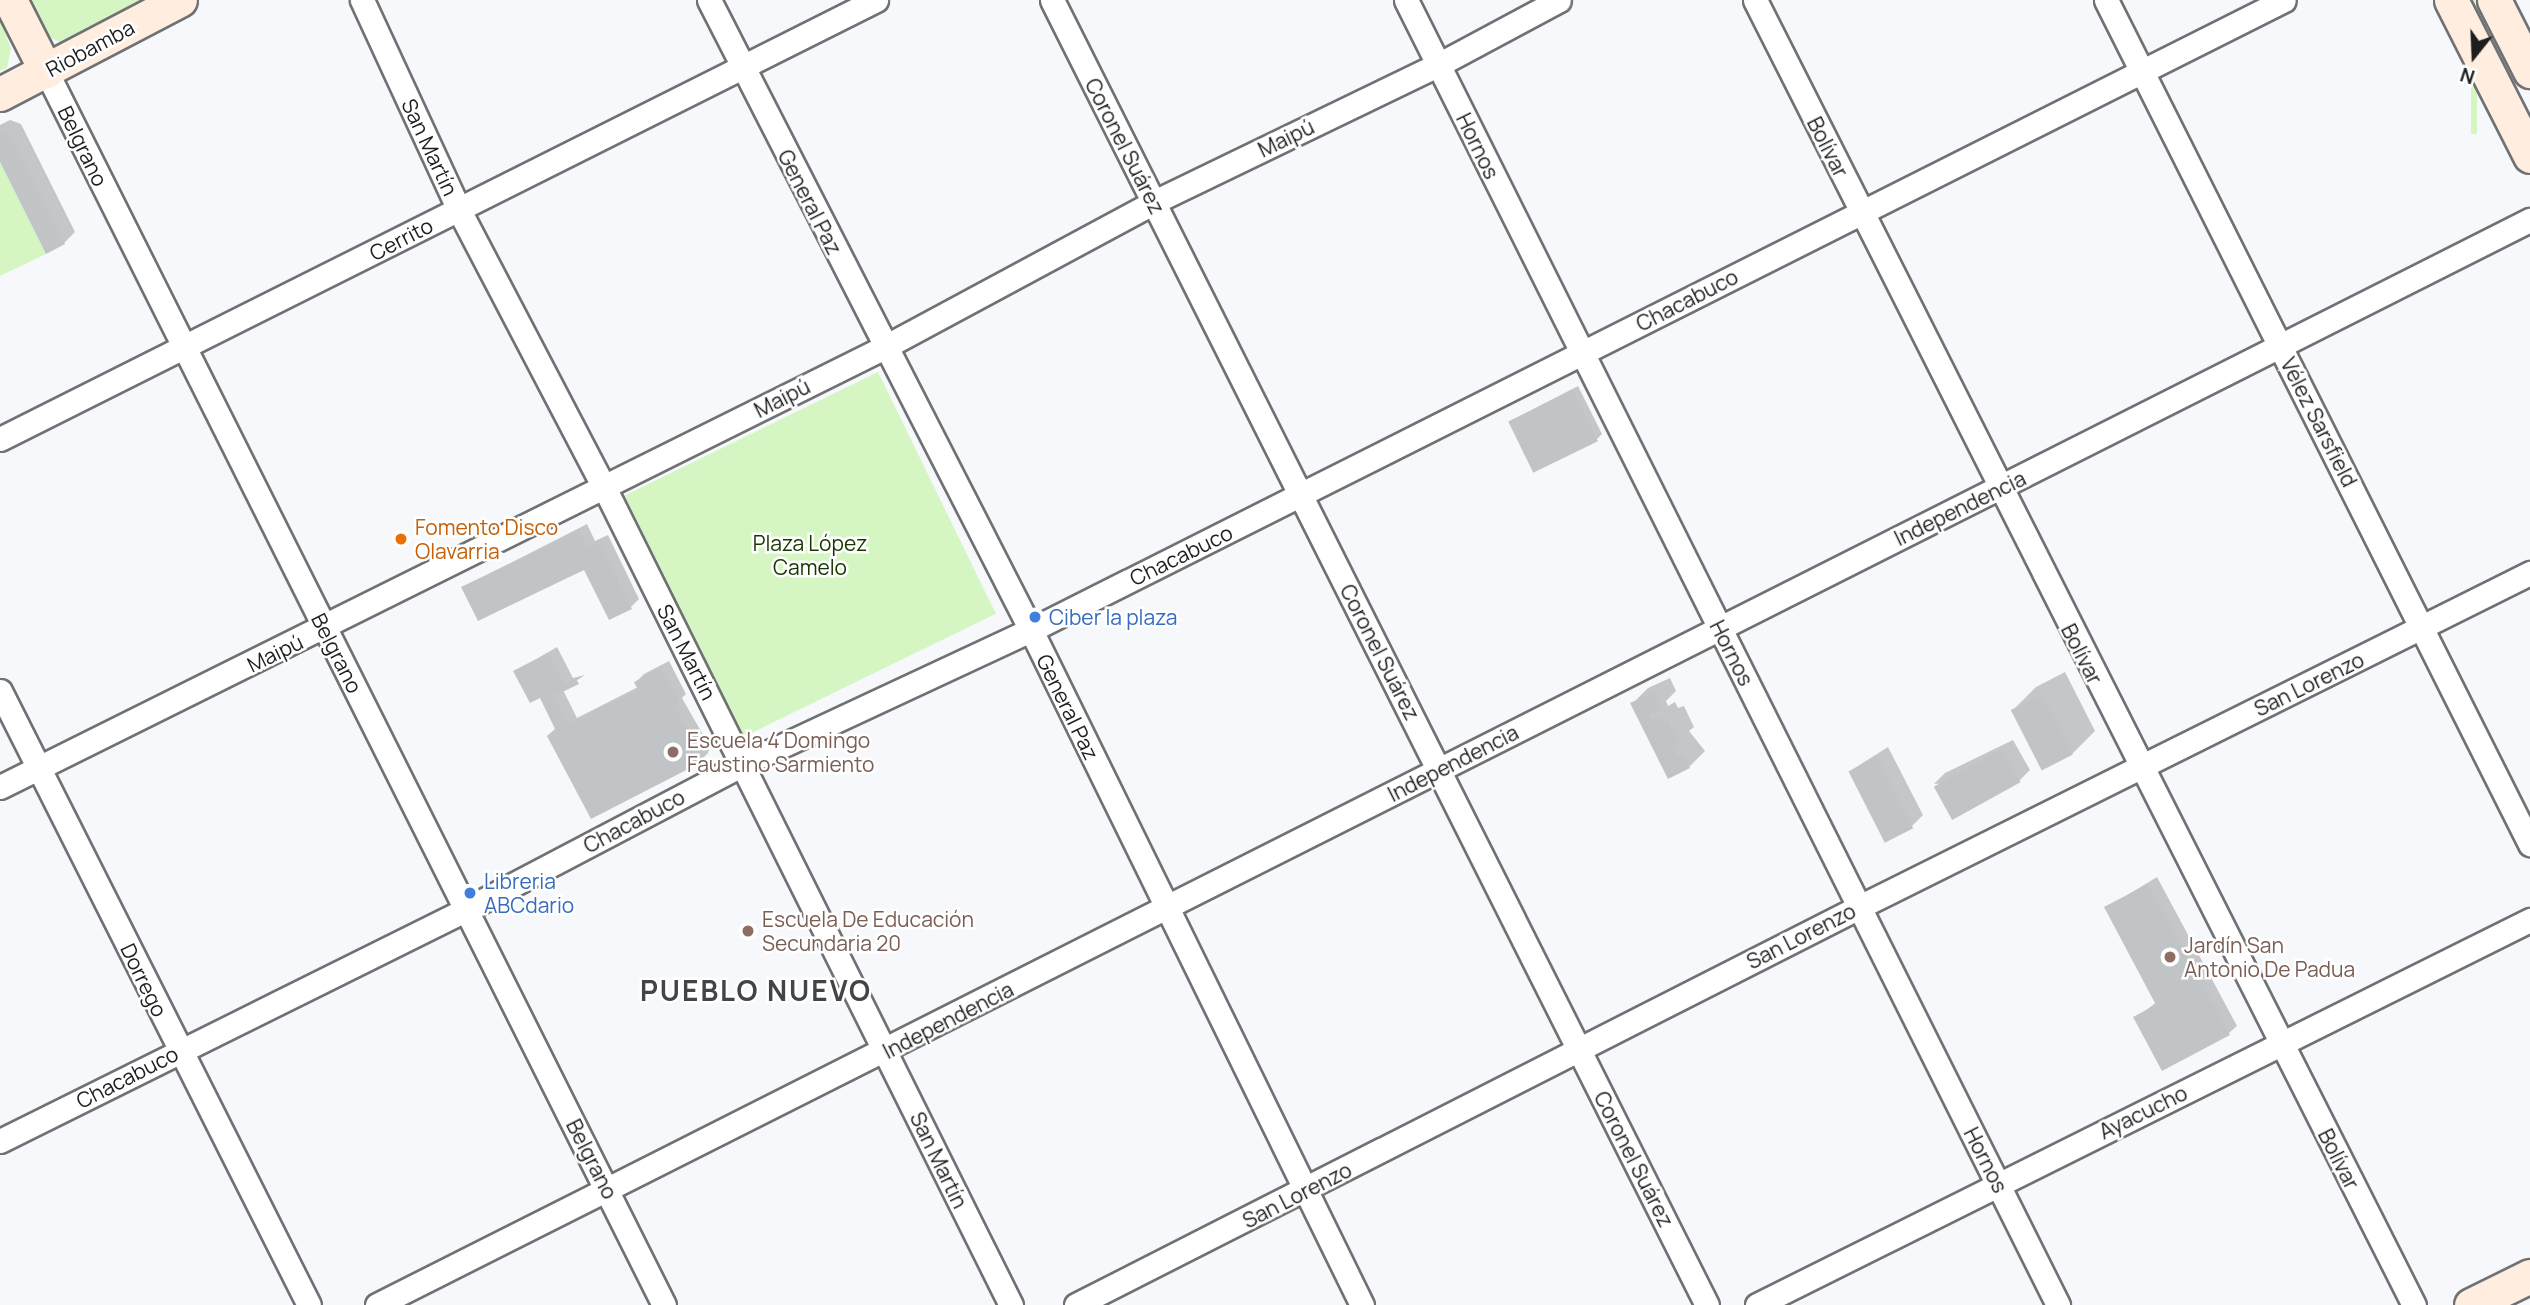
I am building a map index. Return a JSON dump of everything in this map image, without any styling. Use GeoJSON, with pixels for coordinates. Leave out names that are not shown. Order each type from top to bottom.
{"type":"FeatureCollection","features":[{"type":"Feature","properties":{"kind":"main road","name":"Riobamba"},"geometry":{"type":"LineString","coordinates":[[0,94],[180,0]]}},
{"type":"Feature","properties":{"kind":"main road"},"geometry":{"type":"LineString","coordinates":[[2451,0],[2530,156]]}},
{"type":"Feature","properties":{"kind":"main road"},"geometry":{"type":"LineString","coordinates":[[2494,0],[2530,71]]}},
{"type":"Feature","properties":{"kind":"main road","name":"Belgrano"},"geometry":{"type":"LineString","coordinates":[[12,4],[46,71]]}},
{"type":"Feature","properties":{"kind":"main road"},"geometry":{"type":"LineString","coordinates":[[2471,1305],[2530,1276]]}},
{"type":"Feature","properties":{"kind":"street","name":"San Martín"},"geometry":{"type":"LineString","coordinates":[[362,0],[458,210],[604,487],[1011,1305]]}},
{"type":"Feature","properties":{"kind":"street","name":"General Paz"},"geometry":{"type":"LineString","coordinates":[[709,0],[883,348],[1031,630],[1165,910],[1362,1305]]}},
{"type":"Feature","properties":{"kind":"street","name":"Cerrito"},"geometry":{"type":"LineString","coordinates":[[0,439],[184,349],[740,64],[876,0]]}},
{"type":"Feature","properties":{"kind":"street","name":"Coronel Suárez"},"geometry":{"type":"LineString","coordinates":[[1052,0],[1707,1305]]}},
{"type":"Feature","properties":{"kind":"street","name":"Hornos"},"geometry":{"type":"LineString","coordinates":[[1406,0],[2058,1305]]}},
{"type":"Feature","properties":{"kind":"street","name":"Maipú"},"geometry":{"type":"LineString","coordinates":[[0,787],[324,629],[883,348],[1154,202],[1438,65],[1559,0]]}},
{"type":"Feature","properties":{"kind":"street","name":"Bolívar"},"geometry":{"type":"LineString","coordinates":[[1755,0],[2139,768],[2414,1305]]}},
{"type":"Feature","properties":{"kind":"street","name":"Vélez Sarsfield"},"geometry":{"type":"LineString","coordinates":[[2106,0],[2530,844]]}},
{"type":"Feature","properties":{"kind":"street","name":"Chacabuco"},"geometry":{"type":"LineString","coordinates":[[0,1141],[467,909],[743,764],[1031,630],[2284,0]]}},
{"type":"Feature","properties":{"kind":"street","name":"Belgrano"},"geometry":{"type":"LineString","coordinates":[[46,71],[664,1305]]}},
{"type":"Feature","properties":{"kind":"street","name":"Independencia"},"geometry":{"type":"LineString","coordinates":[[377,1305],[886,1052],[1719,627],[2530,220]]}},
{"type":"Feature","properties":{"kind":"street","name":"San Lorenzo"},"geometry":{"type":"LineString","coordinates":[[1076,1305],[1859,907],[2530,573]]}},
{"type":"Feature","properties":{"kind":"street","name":"Dorrego"},"geometry":{"type":"LineString","coordinates":[[0,691],[309,1305]]}},
{"type":"Feature","properties":{"kind":"street","name":"Ayacucho"},"geometry":{"type":"LineString","coordinates":[[1757,1305],[1997,1182],[2281,1047],[2530,920]]}},
{"type":"Feature","properties":{"kind":"green space"},"geometry":{"type":"Polygon","coordinates":[[[27,0],[142,0],[60,42],[44,35],[27,0]]]}},
{"type":"Feature","properties":{"kind":"green space"},"geometry":{"type":"Polygon","coordinates":[[[2471,0],[2477,0],[2477,134],[2471,134],[2471,0]]]}},
{"type":"Feature","properties":{"kind":"green space"},"geometry":{"type":"Polygon","coordinates":[[[0,20],[11,48],[7,68],[0,71],[0,20]]]}},
{"type":"Feature","properties":{"kind":"green space"},"geometry":{"type":"Polygon","coordinates":[[[0,162],[46,254],[0,276],[0,162]]]}},
{"type":"Feature","properties":{"kind":"green space","name":"Plaza López Camelo"},"geometry":{"type":"Polygon","coordinates":[[[878,372],[996,614],[741,738],[623,496],[878,372]]]}},
{"type":"Feature","properties":{"kind":"building"},"geometry":{"type":"Polygon","coordinates":[[[0,131],[10,134],[65,244],[46,254],[0,162],[0,131]]]}},
{"type":"Feature","properties":{"kind":"building"},"geometry":{"type":"Polygon","coordinates":[[[1573,390],[1598,441],[1533,473],[1508,422],[1573,390]]]}},
{"type":"Feature","properties":{"kind":"building"},"geometry":{"type":"Polygon","coordinates":[[[579,531],[587,548],[599,542],[632,609],[609,620],[584,570],[478,621],[461,587],[579,531]]]}},
{"type":"Feature","properties":{"kind":"building"},"geometry":{"type":"Polygon","coordinates":[[[548,653],[565,685],[576,679],[579,684],[554,696],[568,724],[638,690],[634,682],[661,668],[679,703],[674,705],[703,756],[700,763],[591,819],[547,736],[555,729],[540,698],[530,703],[513,671],[548,653]]]}},
{"type":"Feature","properties":{"kind":"building"},"geometry":{"type":"Polygon","coordinates":[[[1653,693],[1661,708],[1649,715],[1651,720],[1659,717],[1662,723],[1668,721],[1679,744],[1673,747],[1678,756],[1683,754],[1690,768],[1668,779],[1630,703],[1653,693]]]}},
{"type":"Feature","properties":{"kind":"building"},"geometry":{"type":"Polygon","coordinates":[[[2042,694],[2073,755],[2042,770],[2011,710],[2042,694]]]}},
{"type":"Feature","properties":{"kind":"building"},"geometry":{"type":"Polygon","coordinates":[[[2002,749],[2020,782],[1952,820],[1934,787],[2002,749]]]}},
{"type":"Feature","properties":{"kind":"building"},"geometry":{"type":"Polygon","coordinates":[[[1877,757],[1913,828],[1885,843],[1848,772],[1877,757]]]}},
{"type":"Feature","properties":{"kind":"building"},"geometry":{"type":"Polygon","coordinates":[[[2148,884],[2230,1035],[2162,1071],[2133,1017],[2156,1005],[2104,907],[2148,884]]]}},
{"type":"Feature","properties":{"kind":"place","name":"Fomento Disco Olavarria"},"geometry":{"type":"Point","coordinates":[401,539]}},
{"type":"Feature","properties":{"kind":"place","name":"Ciber la plaza"},"geometry":{"type":"Point","coordinates":[1035,617]}},
{"type":"Feature","properties":{"kind":"place","name":"Escuela 4 Domingo Faustino Sarmiento"},"geometry":{"type":"Point","coordinates":[673,752]}},
{"type":"Feature","properties":{"kind":"place","name":"Libreria ABCdario"},"geometry":{"type":"Point","coordinates":[470,893]}},
{"type":"Feature","properties":{"kind":"place","name":"Escuela De Educación Secundaria 20"},"geometry":{"type":"Point","coordinates":[748,931]}},
{"type":"Feature","properties":{"kind":"place","name":"Jardín San Antonio De Padua"},"geometry":{"type":"Point","coordinates":[2170,957]}},
{"type":"Feature","properties":{"kind":"district","name":"PUEBLO NUEVO"},"geometry":{"type":"Point","coordinates":[756,990]}}]}
